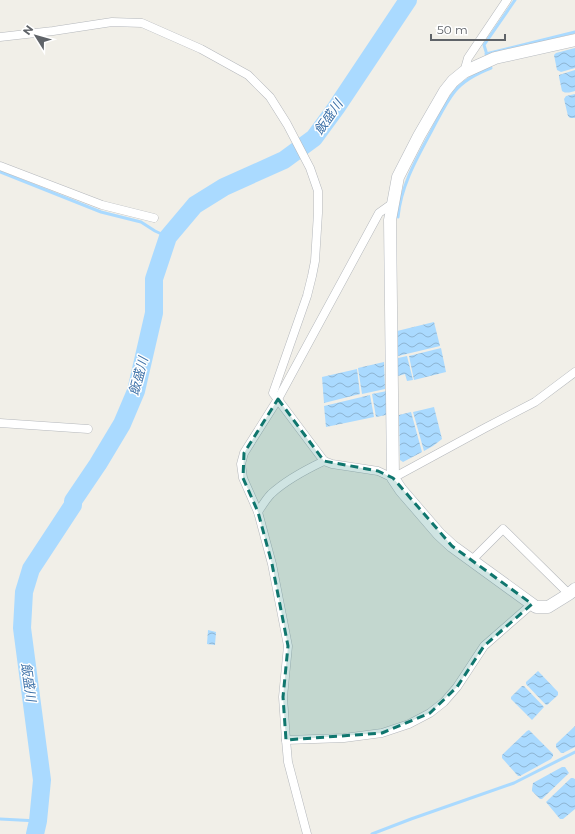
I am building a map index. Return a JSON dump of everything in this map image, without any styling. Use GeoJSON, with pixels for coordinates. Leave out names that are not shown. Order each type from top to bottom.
{"type":"FeatureCollection","features":[{"type":"Feature","properties":{"kind":"street"},"geometry":{"type":"LineString","coordinates":[[464,72],[468,58],[507,0]]}},
{"type":"Feature","properties":{"kind":"street"},"geometry":{"type":"LineString","coordinates":[[0,37],[112,22],[142,23],[201,49],[248,75],[270,97],[287,124],[310,168],[318,192],[314,268],[307,296],[274,394],[324,461],[332,464],[378,471],[393,478],[401,490],[439,534],[452,546],[471,561],[536,607],[548,607],[572,592],[503,529],[471,561]]}},
{"type":"Feature","properties":{"kind":"street"},"geometry":{"type":"LineString","coordinates":[[393,478],[390,220],[398,177],[419,136],[445,91],[453,81],[464,72],[496,58],[575,40]]}},
{"type":"Feature","properties":{"kind":"street"},"geometry":{"type":"LineString","coordinates":[[0,166],[102,206],[154,218]]}},
{"type":"Feature","properties":{"kind":"street"},"geometry":{"type":"LineString","coordinates":[[307,834],[288,762],[283,697],[288,646],[272,564],[258,512],[243,478],[241,464],[244,453],[278,399],[379,213],[393,203]]}},
{"type":"Feature","properties":{"kind":"street"},"geometry":{"type":"LineString","coordinates":[[393,478],[535,402],[575,372]]}},
{"type":"Feature","properties":{"kind":"street"},"geometry":{"type":"LineString","coordinates":[[0,423],[88,429]]}},
{"type":"Feature","properties":{"kind":"street"},"geometry":{"type":"LineString","coordinates":[[258,512],[270,495],[284,483],[324,461]]}},
{"type":"Feature","properties":{"kind":"street"},"geometry":{"type":"LineString","coordinates":[[286,740],[344,738],[382,733],[409,724],[430,713],[444,702],[457,687],[484,646],[532,604]]}},
{"type":"Feature","properties":{"kind":"highlighted area"},"geometry":{"type":"Polygon","coordinates":[[[278,399],[324,461],[378,471],[393,478],[452,546],[532,604],[484,646],[457,687],[430,713],[382,733],[286,740],[283,697],[288,646],[272,564],[258,512],[243,478],[244,453],[278,399]]]}},
{"type":"Feature","properties":{"kind":"water"},"geometry":{"type":"Polygon","coordinates":[[[575,48],[575,68],[561,72],[557,70],[554,55],[556,53],[575,48]]]}},
{"type":"Feature","properties":{"kind":"water"},"geometry":{"type":"Polygon","coordinates":[[[575,70],[575,91],[562,91],[559,75],[575,70]]]}},
{"type":"Feature","properties":{"kind":"water"},"geometry":{"type":"Polygon","coordinates":[[[575,94],[575,118],[570,118],[568,116],[564,99],[566,96],[575,94]]]}},
{"type":"Feature","properties":{"kind":"water"},"geometry":{"type":"Polygon","coordinates":[[[434,322],[440,346],[398,356],[397,331],[434,322]]]}},
{"type":"Feature","properties":{"kind":"water"},"geometry":{"type":"Polygon","coordinates":[[[441,348],[446,372],[414,380],[409,356],[441,348]]]}},
{"type":"Feature","properties":{"kind":"water"},"geometry":{"type":"Polygon","coordinates":[[[407,356],[413,380],[407,381],[405,374],[398,376],[398,358],[407,356]]]}},
{"type":"Feature","properties":{"kind":"water"},"geometry":{"type":"Polygon","coordinates":[[[384,362],[385,389],[362,394],[358,368],[384,362]]]}},
{"type":"Feature","properties":{"kind":"water"},"geometry":{"type":"Polygon","coordinates":[[[357,369],[360,394],[324,403],[322,377],[357,369]]]}},
{"type":"Feature","properties":{"kind":"water"},"geometry":{"type":"Polygon","coordinates":[[[387,391],[386,415],[376,417],[372,394],[387,391]]]}},
{"type":"Feature","properties":{"kind":"water"},"geometry":{"type":"Polygon","coordinates":[[[370,395],[374,417],[326,427],[324,406],[370,395]]]}},
{"type":"Feature","properties":{"kind":"water"},"geometry":{"type":"Polygon","coordinates":[[[434,407],[442,439],[424,451],[413,412],[434,407]]]}},
{"type":"Feature","properties":{"kind":"water"},"geometry":{"type":"Polygon","coordinates":[[[411,412],[422,452],[403,462],[400,460],[399,415],[411,412]]]}},
{"type":"Feature","properties":{"kind":"water"},"geometry":{"type":"Polygon","coordinates":[[[208,630],[216,632],[215,645],[207,644],[208,630]]]}},
{"type":"Feature","properties":{"kind":"water"},"geometry":{"type":"Polygon","coordinates":[[[538,671],[558,692],[558,695],[547,705],[526,684],[526,682],[538,671]]]}},
{"type":"Feature","properties":{"kind":"water"},"geometry":{"type":"Polygon","coordinates":[[[522,686],[524,686],[544,707],[532,720],[511,699],[511,697],[522,686]]]}},
{"type":"Feature","properties":{"kind":"water"},"geometry":{"type":"Polygon","coordinates":[[[575,726],[575,747],[561,753],[556,747],[556,744],[575,726]]]}},
{"type":"Feature","properties":{"kind":"water"},"geometry":{"type":"Polygon","coordinates":[[[529,730],[553,754],[553,756],[551,759],[518,776],[502,758],[502,755],[529,730]]]}},
{"type":"Feature","properties":{"kind":"water"},"geometry":{"type":"Polygon","coordinates":[[[562,767],[565,767],[569,773],[542,799],[540,799],[532,791],[533,783],[562,767]]]}},
{"type":"Feature","properties":{"kind":"water"},"geometry":{"type":"Polygon","coordinates":[[[571,778],[575,779],[575,809],[563,819],[560,819],[546,802],[571,778]]]}},
{"type":"Feature","properties":{"kind":"waterway","name":"飯盛川"},"geometry":{"type":"LineString","coordinates":[[35,834],[38,821],[42,780],[22,628],[24,592],[31,569],[73,505],[73,501],[98,464],[122,424],[136,391],[154,313],[154,279],[168,237],[195,205],[224,187],[284,160],[314,138],[336,108],[408,0]]}},
{"type":"Feature","properties":{"kind":"waterway"},"geometry":{"type":"LineString","coordinates":[[488,58],[484,45],[515,0]]}},
{"type":"Feature","properties":{"kind":"waterway"},"geometry":{"type":"LineString","coordinates":[[486,54],[575,32]]}},
{"type":"Feature","properties":{"kind":"waterway"},"geometry":{"type":"LineString","coordinates":[[398,217],[402,194],[410,172],[446,105],[455,91],[463,83],[491,68],[489,63]]}},
{"type":"Feature","properties":{"kind":"waterway"},"geometry":{"type":"LineString","coordinates":[[0,172],[101,212],[141,222],[168,237]]}},
{"type":"Feature","properties":{"kind":"waterway"},"geometry":{"type":"LineString","coordinates":[[372,834],[514,783],[575,752]]}},
{"type":"Feature","properties":{"kind":"waterway"},"geometry":{"type":"LineString","coordinates":[[0,819],[38,821]]}}]}
